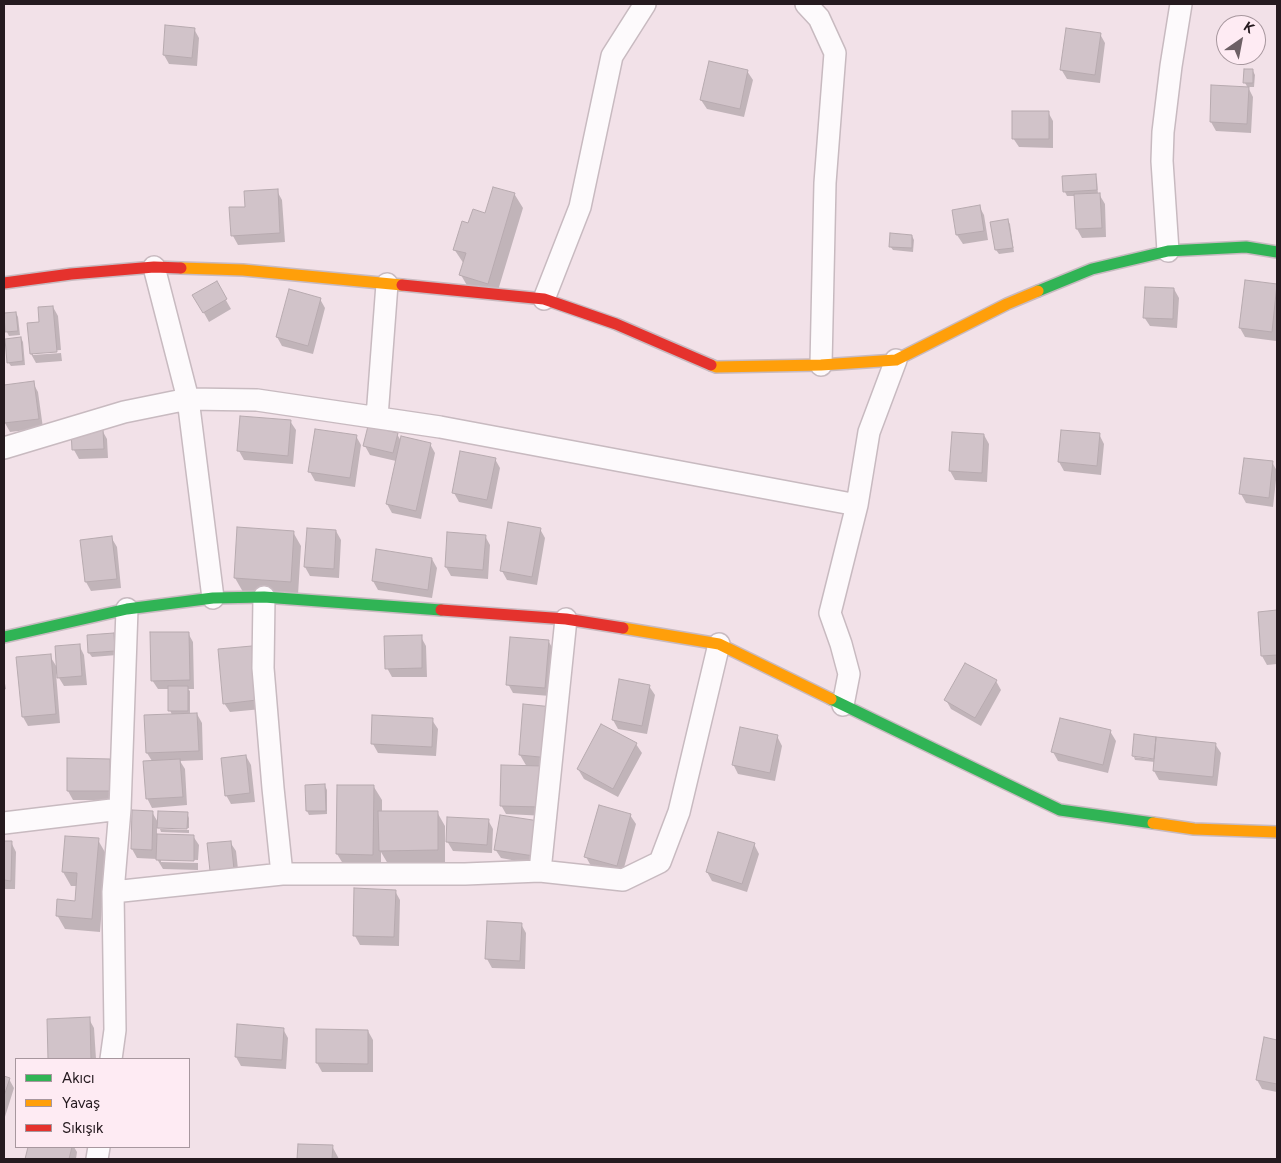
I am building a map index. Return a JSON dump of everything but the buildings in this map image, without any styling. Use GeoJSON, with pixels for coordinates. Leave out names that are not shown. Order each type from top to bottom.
{"type":"FeatureCollection","features":[{"type":"Feature","properties":{"kind":"street"},"geometry":{"type":"LineString","coordinates":[[544,299],[580,207],[612,56],[645,4]]}},
{"type":"Feature","properties":{"kind":"street"},"geometry":{"type":"LineString","coordinates":[[806,4],[819,18],[835,53],[825,183],[821,365]]}},
{"type":"Feature","properties":{"kind":"street"},"geometry":{"type":"LineString","coordinates":[[1168,251],[1162,161],[1163,132],[1171,66],[1182,4]]}},
{"type":"Feature","properties":{"kind":"street"},"geometry":{"type":"LineString","coordinates":[[4,283],[71,274],[154,267],[243,270],[544,299],[616,324],[716,368],[821,365],[896,360],[1007,304],[1092,268],[1168,251],[1246,246],[1277,252]]}},
{"type":"Feature","properties":{"kind":"street"},"geometry":{"type":"LineString","coordinates":[[154,267],[188,399],[213,598]]}},
{"type":"Feature","properties":{"kind":"street"},"geometry":{"type":"LineString","coordinates":[[377,418],[387,284]]}},
{"type":"Feature","properties":{"kind":"street"},"geometry":{"type":"LineString","coordinates":[[843,705],[849,674],[830,613],[857,505],[868,432],[896,360]]}},
{"type":"Feature","properties":{"kind":"street"},"geometry":{"type":"LineString","coordinates":[[4,448],[124,412],[188,399],[257,400],[440,427],[857,505]]}},
{"type":"Feature","properties":{"kind":"street"},"geometry":{"type":"LineString","coordinates":[[264,597],[263,668],[282,874]]}},
{"type":"Feature","properties":{"kind":"street"},"geometry":{"type":"LineString","coordinates":[[4,638],[127,609],[213,598],[264,597],[566,619],[719,644],[1060,810],[1194,829],[1277,832]]}},
{"type":"Feature","properties":{"kind":"street"},"geometry":{"type":"LineString","coordinates":[[111,1058],[115,1030],[113,892],[120,809],[127,609]]}},
{"type":"Feature","properties":{"kind":"street"},"geometry":{"type":"LineString","coordinates":[[540,871],[566,619]]}},
{"type":"Feature","properties":{"kind":"street"},"geometry":{"type":"LineString","coordinates":[[113,892],[282,874],[456,874],[540,871],[623,880],[660,862],[679,812],[719,644]]}},
{"type":"Feature","properties":{"kind":"street"},"geometry":{"type":"LineString","coordinates":[[4,822],[120,809]]}},
{"type":"Feature","properties":{"kind":"traffic: fast"},"geometry":{"type":"LineString","coordinates":[[1038,291],[1092,269],[1168,251],[1246,247],[1277,252]]}},
{"type":"Feature","properties":{"kind":"traffic: fast"},"geometry":{"type":"LineString","coordinates":[[4,637],[127,609],[213,598],[264,597],[441,610]]}},
{"type":"Feature","properties":{"kind":"traffic: fast"},"geometry":{"type":"LineString","coordinates":[[831,699],[1060,810],[1153,823]]}},
{"type":"Feature","properties":{"kind":"traffic: slow"},"geometry":{"type":"LineString","coordinates":[[181,268],[243,270],[402,285]]}},
{"type":"Feature","properties":{"kind":"traffic: slow"},"geometry":{"type":"LineString","coordinates":[[711,365],[716,367],[821,365],[896,360],[1007,304],[1038,291]]}},
{"type":"Feature","properties":{"kind":"traffic: slow"},"geometry":{"type":"LineString","coordinates":[[623,628],[719,644],[831,699]]}},
{"type":"Feature","properties":{"kind":"traffic: slow"},"geometry":{"type":"LineString","coordinates":[[1153,823],[1194,829],[1277,832]]}},
{"type":"Feature","properties":{"kind":"traffic: jam"},"geometry":{"type":"LineString","coordinates":[[4,283],[71,274],[154,267],[181,268]]}},
{"type":"Feature","properties":{"kind":"traffic: jam"},"geometry":{"type":"LineString","coordinates":[[402,285],[544,299],[616,324],[711,365]]}},
{"type":"Feature","properties":{"kind":"traffic: jam"},"geometry":{"type":"LineString","coordinates":[[441,610],[566,619],[623,628]]}}]}
